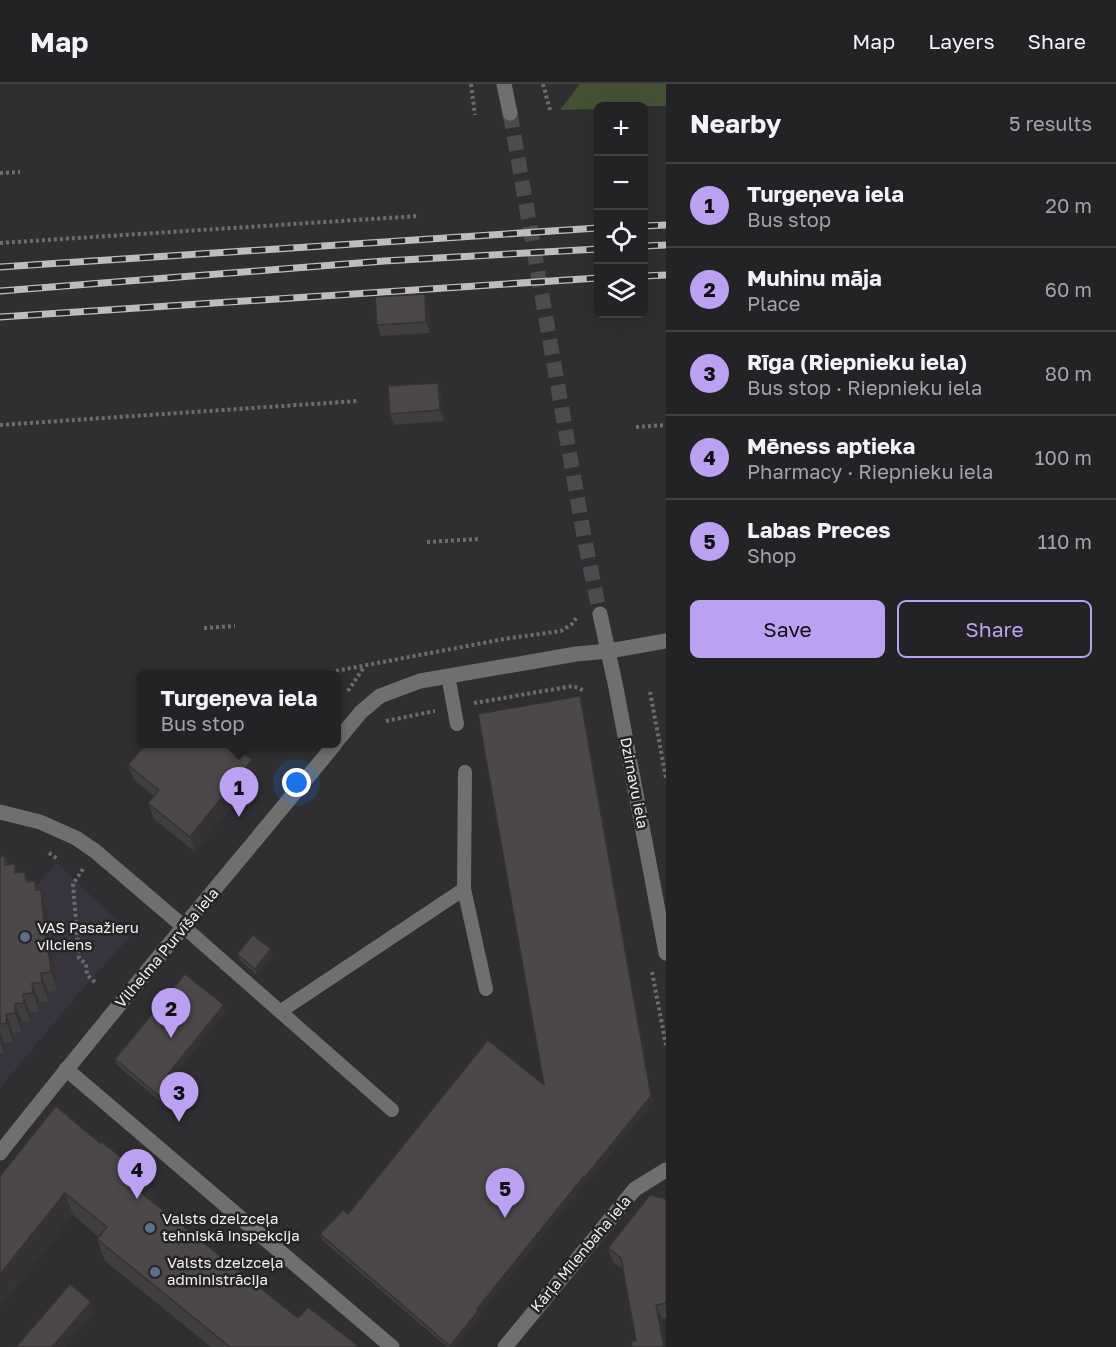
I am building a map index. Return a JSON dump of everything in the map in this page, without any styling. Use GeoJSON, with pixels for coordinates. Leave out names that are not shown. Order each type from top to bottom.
{"type":"FeatureCollection","features":[{"type":"Feature","properties":{"kind":"street"},"geometry":{"type":"LineString","coordinates":[[504,84],[510,113]]}},
{"type":"Feature","properties":{"kind":"street","name":"Dzirnavu iela"},"geometry":{"type":"LineString","coordinates":[[600,614],[666,953]]}},
{"type":"Feature","properties":{"kind":"street","name":"Vilhelma Purvīša iela"},"geometry":{"type":"LineString","coordinates":[[341,737],[361,712],[380,696],[420,681],[666,641]]}},
{"type":"Feature","properties":{"kind":"street","name":"Vilhelma Purvīša iela"},"geometry":{"type":"LineString","coordinates":[[0,1153],[156,958],[332,748]]}},
{"type":"Feature","properties":{"kind":"street"},"geometry":{"type":"LineString","coordinates":[[0,812],[48,825],[76,838],[95,851],[184,927]]}},
{"type":"Feature","properties":{"kind":"street"},"geometry":{"type":"LineString","coordinates":[[66,1070],[392,1347]]}},
{"type":"Feature","properties":{"kind":"street","name":"Kārļa Mīlenbaha iela"},"geometry":{"type":"LineString","coordinates":[[505,1347],[635,1189],[666,1170]]}},
{"type":"Feature","properties":{"kind":"lane"},"geometry":{"type":"LineString","coordinates":[[448,676],[457,724]]}},
{"type":"Feature","properties":{"kind":"lane"},"geometry":{"type":"LineString","coordinates":[[465,772],[464,889],[486,989]]}},
{"type":"Feature","properties":{"kind":"lane"},"geometry":{"type":"LineString","coordinates":[[281,1011],[464,889]]}},
{"type":"Feature","properties":{"kind":"lane"},"geometry":{"type":"LineString","coordinates":[[184,927],[392,1110]]}},
{"type":"Feature","properties":{"kind":"path"},"geometry":{"type":"LineString","coordinates":[[471,84],[475,115]]}},
{"type":"Feature","properties":{"kind":"path"},"geometry":{"type":"LineString","coordinates":[[543,84],[550,110]]}},
{"type":"Feature","properties":{"kind":"path"},"geometry":{"type":"LineString","coordinates":[[0,173],[20,172]]}},
{"type":"Feature","properties":{"kind":"path"},"geometry":{"type":"LineString","coordinates":[[0,243],[418,216]]}},
{"type":"Feature","properties":{"kind":"path"},"geometry":{"type":"LineString","coordinates":[[0,424],[357,401]]}},
{"type":"Feature","properties":{"kind":"path"},"geometry":{"type":"LineString","coordinates":[[636,427],[666,425]]}},
{"type":"Feature","properties":{"kind":"path"},"geometry":{"type":"LineString","coordinates":[[427,542],[478,539]]}},
{"type":"Feature","properties":{"kind":"path"},"geometry":{"type":"LineString","coordinates":[[341,670],[504,639],[561,631],[572,624],[580,614]]}},
{"type":"Feature","properties":{"kind":"path"},"geometry":{"type":"LineString","coordinates":[[204,628],[235,626]]}},
{"type":"Feature","properties":{"kind":"path"},"geometry":{"type":"LineString","coordinates":[[343,696],[364,666]]}},
{"type":"Feature","properties":{"kind":"path"},"geometry":{"type":"LineString","coordinates":[[383,721],[573,686],[583,690]]}},
{"type":"Feature","properties":{"kind":"path"},"geometry":{"type":"LineString","coordinates":[[650,692],[666,778]]}},
{"type":"Feature","properties":{"kind":"path"},"geometry":{"type":"LineString","coordinates":[[95,851],[73,884],[79,958],[86,964],[87,975],[96,983]]}},
{"type":"Feature","properties":{"kind":"shaded area"},"geometry":{"type":"Polygon","coordinates":[[[56,863],[132,934],[0,1088],[0,874],[32,891],[56,863]]]}},
{"type":"Feature","properties":{"kind":"green space"},"geometry":{"type":"Polygon","coordinates":[[[580,84],[666,84],[666,106],[648,106],[648,102],[594,102],[594,109],[560,110],[580,84]]]}},
{"type":"Feature","properties":{"kind":"building"},"geometry":{"type":"Polygon","coordinates":[[[425,294],[426,322],[377,325],[375,297],[425,294]]]}},
{"type":"Feature","properties":{"kind":"building"},"geometry":{"type":"Polygon","coordinates":[[[438,383],[440,410],[390,414],[388,386],[438,383]]]}},
{"type":"Feature","properties":{"kind":"building"},"geometry":{"type":"Polygon","coordinates":[[[580,696],[651,1096],[477,1309],[479,1310],[450,1346],[320,1234],[343,1210],[348,1214],[488,1040],[544,1085],[478,714],[580,696]]]}},
{"type":"Feature","properties":{"kind":"building"},"geometry":{"type":"Polygon","coordinates":[[[143,748],[238,748],[252,760],[190,837],[148,803],[159,790],[128,765],[143,748]]]}},
{"type":"Feature","properties":{"kind":"building","name":"VAS Pasažieru vilciens"},"geometry":{"type":"Polygon","coordinates":[[[0,856],[5,856],[5,865],[15,864],[15,873],[25,872],[26,882],[35,881],[36,890],[41,890],[46,946],[48,946],[51,972],[41,973],[42,983],[32,983],[33,993],[23,994],[24,1003],[15,1004],[15,1013],[6,1014],[7,1023],[0,1024],[0,856]]]}},
{"type":"Feature","properties":{"kind":"building"},"geometry":{"type":"Polygon","coordinates":[[[253,935],[271,949],[255,969],[237,954],[253,935]]]}},
{"type":"Feature","properties":{"kind":"building"},"geometry":{"type":"Polygon","coordinates":[[[185,974],[224,1005],[168,1074],[187,1090],[172,1107],[115,1059],[185,974]]]}},
{"type":"Feature","properties":{"kind":"building"},"geometry":{"type":"Polygon","coordinates":[[[56,1106],[149,1180],[139,1191],[298,1318],[308,1307],[357,1345],[355,1347],[230,1347],[97,1239],[107,1227],[65,1193],[0,1274],[0,1176],[56,1106]]]}},
{"type":"Feature","properties":{"kind":"building"},"geometry":{"type":"Polygon","coordinates":[[[650,1195],[666,1199],[666,1303],[656,1305],[664,1347],[632,1347],[631,1341],[636,1341],[621,1258],[608,1248],[650,1195]]]}},
{"type":"Feature","properties":{"kind":"building"},"geometry":{"type":"Polygon","coordinates":[[[70,1284],[91,1302],[52,1347],[16,1347],[70,1284]]]}},
{"type":"Feature","properties":{"kind":"tunnel"},"geometry":{"type":"LineString","coordinates":[[510,113],[585,542],[600,614]]}},
{"type":"Feature","properties":{"kind":"railway"},"geometry":{"type":"LineString","coordinates":[[648,226],[666,225]]}},
{"type":"Feature","properties":{"kind":"railway"},"geometry":{"type":"LineString","coordinates":[[0,267],[594,228]]}},
{"type":"Feature","properties":{"kind":"railway"},"geometry":{"type":"LineString","coordinates":[[648,246],[666,245]]}},
{"type":"Feature","properties":{"kind":"railway"},"geometry":{"type":"LineString","coordinates":[[0,291],[384,261],[594,249]]}},
{"type":"Feature","properties":{"kind":"railway"},"geometry":{"type":"LineString","coordinates":[[648,276],[666,275]]}},
{"type":"Feature","properties":{"kind":"railway"},"geometry":{"type":"LineString","coordinates":[[0,317],[594,278]]}},
{"type":"Feature","properties":{"kind":"place","name":"Turgeņeva iela"},"geometry":{"type":"Point","coordinates":[239,817]}},
{"type":"Feature","properties":{"kind":"place","name":"VAS Pasažieru vilciens"},"geometry":{"type":"Point","coordinates":[25,937]}},
{"type":"Feature","properties":{"kind":"place","name":"Muhinu māja"},"geometry":{"type":"Point","coordinates":[171,1038]}},
{"type":"Feature","properties":{"kind":"place","name":"Rīga (Riepnieku iela)"},"geometry":{"type":"Point","coordinates":[179,1122]}},
{"type":"Feature","properties":{"kind":"place","name":"Mēness aptieka"},"geometry":{"type":"Point","coordinates":[137,1199]}},
{"type":"Feature","properties":{"kind":"place","name":"Labas Preces"},"geometry":{"type":"Point","coordinates":[505,1218]}},
{"type":"Feature","properties":{"kind":"place","name":"Valsts dzelzceļa tehniskā inspekcija"},"geometry":{"type":"Point","coordinates":[150,1228]}},
{"type":"Feature","properties":{"kind":"place","name":"Valsts dzelzceļa administrācija"},"geometry":{"type":"Point","coordinates":[155,1272]}}]}
